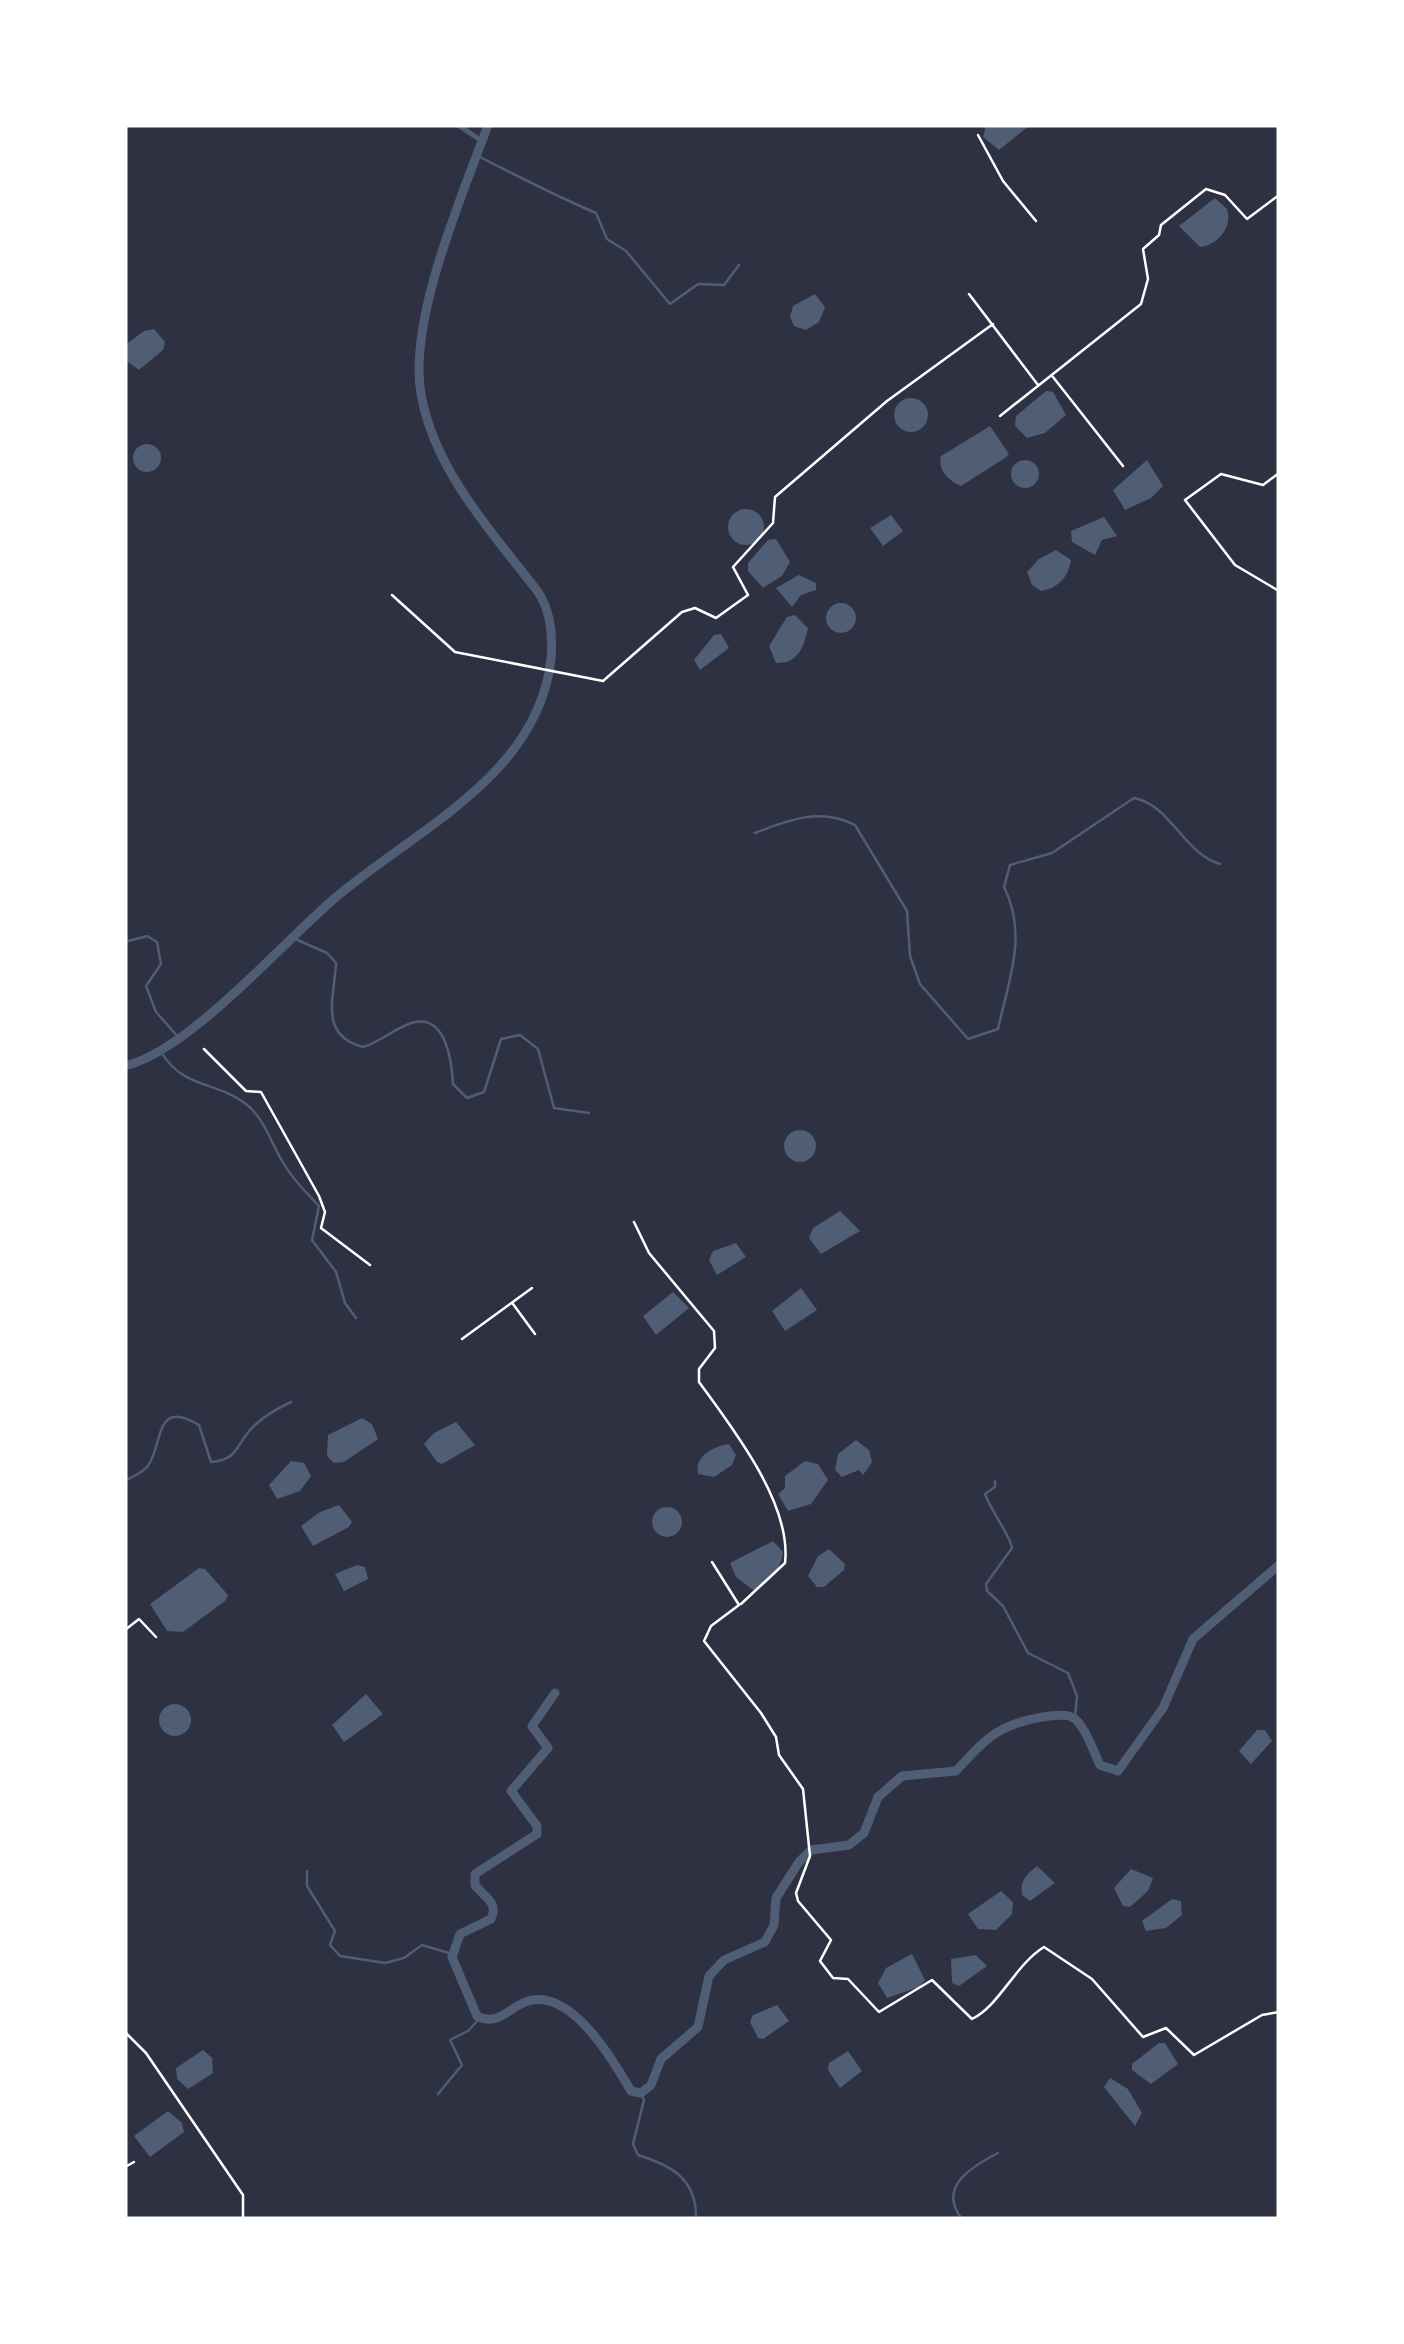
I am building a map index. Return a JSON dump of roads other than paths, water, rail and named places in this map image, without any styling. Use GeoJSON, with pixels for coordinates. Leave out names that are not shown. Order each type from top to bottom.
{"type":"FeatureCollection","features":[{"type":"Feature","properties":{"kind":"street"},"geometry":{"type":"LineString","coordinates":[[978,135],[1003,182],[1036,221]]}},
{"type":"Feature","properties":{"kind":"street"},"geometry":{"type":"LineString","coordinates":[[1000,416],[1141,304],[1148,279],[1143,249],[1159,236],[1161,225],[1191,201],[1213,189],[1247,218],[1279,195]]}},
{"type":"Feature","properties":{"kind":"street"},"geometry":{"type":"LineString","coordinates":[[969,294],[1039,386]]}},
{"type":"Feature","properties":{"kind":"street"},"geometry":{"type":"LineString","coordinates":[[392,596],[455,652],[603,681],[682,612],[696,608],[716,618],[748,595],[732,567],[773,523],[775,498],[887,402],[993,324]]}},
{"type":"Feature","properties":{"kind":"street"},"geometry":{"type":"LineString","coordinates":[[1052,376],[1122,466]]}},
{"type":"Feature","properties":{"kind":"street"},"geometry":{"type":"LineString","coordinates":[[1279,473],[1264,485],[1222,474],[1185,500],[1235,565],[1279,591]]}},
{"type":"Feature","properties":{"kind":"street"},"geometry":{"type":"LineString","coordinates":[[204,1049],[246,1091],[260,1092],[320,1196],[325,1212],[321,1228],[370,1266]]}},
{"type":"Feature","properties":{"kind":"street"},"geometry":{"type":"LineString","coordinates":[[634,1222],[649,1254],[714,1331],[715,1348],[699,1369],[700,1382],[760,1472],[782,1517],[785,1563],[711,1626],[704,1641],[762,1713],[776,1737],[778,1755],[803,1789],[810,1856],[796,1893],[830,1940],[820,1963],[835,1979],[848,1980],[879,2012],[932,1980],[966,2016],[977,2018],[994,2001],[1004,1983],[1044,1946],[1092,1979],[1143,2036],[1166,2028],[1194,2055],[1262,2015],[1279,2012]]}},
{"type":"Feature","properties":{"kind":"street"},"geometry":{"type":"LineString","coordinates":[[462,1339],[532,1288]]}},
{"type":"Feature","properties":{"kind":"street"},"geometry":{"type":"LineString","coordinates":[[514,1304],[535,1334]]}},
{"type":"Feature","properties":{"kind":"street"},"geometry":{"type":"LineString","coordinates":[[712,1562],[739,1605]]}},
{"type":"Feature","properties":{"kind":"street"},"geometry":{"type":"LineString","coordinates":[[125,1630],[142,1620],[156,1637]]}},
{"type":"Feature","properties":{"kind":"street"},"geometry":{"type":"LineString","coordinates":[[125,2032],[146,2052],[243,2195],[243,2219]]}},
{"type":"Feature","properties":{"kind":"street"},"geometry":{"type":"LineString","coordinates":[[125,2167],[134,2162]]}},
{"type":"Feature","properties":{"kind":"water"},"geometry":{"type":"Polygon","coordinates":[[[986,125],[1030,125],[999,150],[983,137],[986,125]]]}},
{"type":"Feature","properties":{"kind":"water"},"geometry":{"type":"Polygon","coordinates":[[[1215,198],[1227,209],[1228,222],[1218,239],[1200,247],[1179,226],[1215,198]]]}},
{"type":"Feature","properties":{"kind":"water"},"geometry":{"type":"Polygon","coordinates":[[[815,294],[825,307],[819,322],[806,330],[794,326],[790,317],[793,306],[815,294]]]}},
{"type":"Feature","properties":{"kind":"water"},"geometry":{"type":"Polygon","coordinates":[[[154,329],[165,342],[163,350],[139,370],[125,360],[125,345],[144,331],[154,329]]]}},
{"type":"Feature","properties":{"kind":"water"},"geometry":{"type":"Polygon","coordinates":[[[1046,391],[1053,392],[1066,415],[1045,433],[1027,438],[1015,426],[1016,416],[1046,391]]]}},
{"type":"Feature","properties":{"kind":"water"},"geometry":{"type":"Polygon","coordinates":[[[911,398],[923,403],[928,415],[923,427],[911,432],[899,427],[894,415],[899,403],[911,398]]]}},
{"type":"Feature","properties":{"kind":"water"},"geometry":{"type":"Polygon","coordinates":[[[990,426],[1009,454],[961,486],[952,481],[942,470],[941,456],[990,426]]]}},
{"type":"Feature","properties":{"kind":"water"},"geometry":{"type":"Polygon","coordinates":[[[147,444],[157,448],[161,458],[157,468],[147,472],[137,468],[133,458],[137,448],[147,444]]]}},
{"type":"Feature","properties":{"kind":"water"},"geometry":{"type":"Polygon","coordinates":[[[1025,460],[1035,464],[1039,474],[1035,484],[1025,488],[1015,484],[1011,474],[1015,464],[1025,460]]]}},
{"type":"Feature","properties":{"kind":"water"},"geometry":{"type":"Polygon","coordinates":[[[1147,460],[1163,486],[1151,498],[1125,510],[1113,490],[1147,460]]]}},
{"type":"Feature","properties":{"kind":"water"},"geometry":{"type":"Polygon","coordinates":[[[746,509],[758,515],[764,527],[758,539],[746,545],[734,539],[728,527],[734,515],[746,509]]]}},
{"type":"Feature","properties":{"kind":"water"},"geometry":{"type":"Polygon","coordinates":[[[891,515],[903,531],[883,546],[870,528],[891,515]]]}},
{"type":"Feature","properties":{"kind":"water"},"geometry":{"type":"Polygon","coordinates":[[[1104,517],[1117,536],[1102,540],[1095,555],[1072,542],[1071,531],[1104,517]]]}},
{"type":"Feature","properties":{"kind":"water"},"geometry":{"type":"Polygon","coordinates":[[[776,539],[790,562],[782,576],[763,588],[748,571],[748,563],[768,540],[776,539]]]}},
{"type":"Feature","properties":{"kind":"water"},"geometry":{"type":"Polygon","coordinates":[[[1056,550],[1071,560],[1070,566],[1061,581],[1041,591],[1032,585],[1027,572],[1039,559],[1056,550]]]}},
{"type":"Feature","properties":{"kind":"water"},"geometry":{"type":"Polygon","coordinates":[[[799,575],[816,583],[816,590],[801,595],[792,607],[776,588],[799,575]]]}},
{"type":"Feature","properties":{"kind":"water"},"geometry":{"type":"Polygon","coordinates":[[[841,603],[855,612],[856,618],[847,632],[841,633],[827,624],[826,618],[835,604],[841,603]]]}},
{"type":"Feature","properties":{"kind":"water"},"geometry":{"type":"Polygon","coordinates":[[[795,615],[808,628],[804,642],[790,661],[776,663],[769,646],[787,617],[795,615]]]}},
{"type":"Feature","properties":{"kind":"water"},"geometry":{"type":"Polygon","coordinates":[[[721,634],[729,648],[700,670],[694,660],[714,635],[721,634]]]}},
{"type":"Feature","properties":{"kind":"water"},"geometry":{"type":"Polygon","coordinates":[[[800,1130],[812,1134],[816,1146],[812,1158],[800,1162],[788,1158],[784,1146],[788,1134],[800,1130]]]}},
{"type":"Feature","properties":{"kind":"water"},"geometry":{"type":"Polygon","coordinates":[[[840,1211],[860,1231],[821,1254],[809,1238],[813,1228],[840,1211]]]}},
{"type":"Feature","properties":{"kind":"water"},"geometry":{"type":"Polygon","coordinates":[[[736,1243],[746,1257],[717,1275],[709,1260],[713,1251],[736,1243]]]}},
{"type":"Feature","properties":{"kind":"water"},"geometry":{"type":"Polygon","coordinates":[[[801,1288],[817,1310],[785,1331],[772,1311],[801,1288]]]}},
{"type":"Feature","properties":{"kind":"water"},"geometry":{"type":"Polygon","coordinates":[[[673,1292],[689,1308],[656,1335],[643,1316],[673,1292]]]}},
{"type":"Feature","properties":{"kind":"water"},"geometry":{"type":"Polygon","coordinates":[[[362,1418],[372,1424],[378,1439],[344,1462],[334,1463],[327,1456],[328,1435],[362,1418]]]}},
{"type":"Feature","properties":{"kind":"water"},"geometry":{"type":"Polygon","coordinates":[[[456,1422],[475,1445],[442,1464],[437,1462],[424,1444],[434,1433],[456,1422]]]}},
{"type":"Feature","properties":{"kind":"water"},"geometry":{"type":"Polygon","coordinates":[[[856,1440],[869,1450],[872,1462],[863,1475],[859,1470],[842,1477],[835,1470],[838,1454],[856,1440]]]}},
{"type":"Feature","properties":{"kind":"water"},"geometry":{"type":"Polygon","coordinates":[[[729,1444],[736,1455],[732,1465],[714,1477],[698,1474],[702,1457],[729,1444]]]}},
{"type":"Feature","properties":{"kind":"water"},"geometry":{"type":"Polygon","coordinates":[[[291,1461],[304,1463],[311,1476],[300,1491],[277,1499],[269,1485],[291,1461]]]}},
{"type":"Feature","properties":{"kind":"water"},"geometry":{"type":"Polygon","coordinates":[[[805,1461],[818,1464],[828,1480],[811,1504],[788,1511],[778,1494],[785,1488],[785,1476],[805,1461]]]}},
{"type":"Feature","properties":{"kind":"water"},"geometry":{"type":"Polygon","coordinates":[[[339,1505],[352,1522],[349,1527],[313,1546],[301,1526],[320,1512],[339,1505]]]}},
{"type":"Feature","properties":{"kind":"water"},"geometry":{"type":"Polygon","coordinates":[[[667,1507],[681,1516],[682,1522],[673,1536],[667,1537],[653,1528],[652,1522],[661,1508],[667,1507]]]}},
{"type":"Feature","properties":{"kind":"water"},"geometry":{"type":"Polygon","coordinates":[[[773,1541],[783,1552],[780,1564],[769,1580],[753,1590],[736,1577],[730,1563],[773,1541]]]}},
{"type":"Feature","properties":{"kind":"water"},"geometry":{"type":"Polygon","coordinates":[[[829,1549],[845,1564],[844,1570],[824,1587],[817,1587],[808,1576],[818,1556],[829,1549]]]}},
{"type":"Feature","properties":{"kind":"water"},"geometry":{"type":"Polygon","coordinates":[[[357,1565],[365,1567],[368,1579],[344,1591],[335,1574],[357,1565]]]}},
{"type":"Feature","properties":{"kind":"water"},"geometry":{"type":"Polygon","coordinates":[[[199,1568],[205,1569],[228,1595],[225,1601],[183,1632],[167,1631],[150,1604],[199,1568]]]}},
{"type":"Feature","properties":{"kind":"water"},"geometry":{"type":"Polygon","coordinates":[[[366,1694],[383,1714],[344,1742],[332,1725],[366,1694]]]}},
{"type":"Feature","properties":{"kind":"water"},"geometry":{"type":"Polygon","coordinates":[[[175,1704],[186,1709],[191,1720],[186,1731],[175,1736],[164,1731],[159,1720],[164,1709],[175,1704]]]}},
{"type":"Feature","properties":{"kind":"water"},"geometry":{"type":"Polygon","coordinates":[[[1257,1730],[1265,1730],[1272,1741],[1251,1764],[1239,1751],[1257,1730]]]}},
{"type":"Feature","properties":{"kind":"water"},"geometry":{"type":"Polygon","coordinates":[[[1037,1866],[1055,1883],[1030,1901],[1022,1895],[1022,1885],[1037,1866]]]}},
{"type":"Feature","properties":{"kind":"water"},"geometry":{"type":"Polygon","coordinates":[[[1131,1869],[1153,1878],[1148,1891],[1130,1907],[1123,1906],[1114,1888],[1131,1869]]]}},
{"type":"Feature","properties":{"kind":"water"},"geometry":{"type":"Polygon","coordinates":[[[1001,1891],[1013,1902],[1012,1914],[996,1930],[978,1929],[968,1914],[1001,1891]]]}},
{"type":"Feature","properties":{"kind":"water"},"geometry":{"type":"Polygon","coordinates":[[[1172,1899],[1181,1901],[1182,1915],[1166,1928],[1146,1931],[1142,1921],[1172,1899]]]}},
{"type":"Feature","properties":{"kind":"water"},"geometry":{"type":"Polygon","coordinates":[[[912,1954],[925,1980],[919,1987],[887,1998],[878,1983],[886,1968],[912,1954]]]}},
{"type":"Feature","properties":{"kind":"water"},"geometry":{"type":"Polygon","coordinates":[[[976,1955],[987,1966],[959,1986],[952,1983],[951,1959],[976,1955]]]}},
{"type":"Feature","properties":{"kind":"water"},"geometry":{"type":"Polygon","coordinates":[[[777,2005],[789,2021],[763,2039],[758,2038],[750,2022],[753,2015],[777,2005]]]}},
{"type":"Feature","properties":{"kind":"water"},"geometry":{"type":"Polygon","coordinates":[[[1159,2043],[1165,2043],[1178,2064],[1151,2084],[1132,2070],[1132,2064],[1159,2043]]]}},
{"type":"Feature","properties":{"kind":"water"},"geometry":{"type":"Polygon","coordinates":[[[203,2050],[212,2058],[213,2073],[188,2089],[177,2079],[176,2068],[203,2050]]]}},
{"type":"Feature","properties":{"kind":"water"},"geometry":{"type":"Polygon","coordinates":[[[848,2051],[862,2071],[840,2088],[828,2070],[829,2063],[848,2051]]]}},
{"type":"Feature","properties":{"kind":"water"},"geometry":{"type":"Polygon","coordinates":[[[1110,2078],[1128,2089],[1142,2113],[1135,2126],[1104,2087],[1110,2078]]]}},
{"type":"Feature","properties":{"kind":"water"},"geometry":{"type":"Polygon","coordinates":[[[168,2111],[182,2123],[184,2132],[150,2157],[134,2136],[168,2111]]]}},
{"type":"Feature","properties":{"kind":"waterway"},"geometry":{"type":"LineString","coordinates":[[458,125],[482,141]]}},
{"type":"Feature","properties":{"kind":"waterway"},"geometry":{"type":"LineString","coordinates":[[125,1066],[150,1056],[206,1018],[335,898],[468,796],[498,768],[523,736],[541,700],[552,650],[545,604],[451,473],[438,448],[421,394],[419,364],[430,295],[488,125]]}},
{"type":"Feature","properties":{"kind":"waterway"},"geometry":{"type":"LineString","coordinates":[[478,156],[596,213],[607,239],[626,251],[670,304],[698,284],[724,285],[739,265]]}},
{"type":"Feature","properties":{"kind":"waterway"},"geometry":{"type":"LineString","coordinates":[[755,833],[817,816],[855,825],[907,911],[910,956],[920,984],[968,1039],[998,1029],[1007,992],[1016,939],[1004,887],[1010,865],[1052,853],[1134,798],[1158,810],[1196,850],[1220,864]]}},
{"type":"Feature","properties":{"kind":"waterway"},"geometry":{"type":"LineString","coordinates":[[125,942],[147,936],[157,942],[161,964],[146,986],[156,1012],[180,1039]]}},
{"type":"Feature","properties":{"kind":"waterway"},"geometry":{"type":"LineString","coordinates":[[293,938],[327,953],[336,963],[332,1014],[340,1034],[349,1041],[363,1047],[408,1024],[426,1022],[434,1026],[446,1043],[453,1084],[467,1098],[484,1092],[501,1039],[520,1035],[538,1049],[554,1108],[589,1113]]}},
{"type":"Feature","properties":{"kind":"waterway"},"geometry":{"type":"LineString","coordinates":[[162,1053],[180,1073],[235,1097],[258,1117],[288,1170],[319,1206],[312,1240],[336,1272],[345,1303],[356,1318]]}},
{"type":"Feature","properties":{"kind":"waterway"},"geometry":{"type":"LineString","coordinates":[[125,1481],[147,1467],[167,1420],[184,1418],[199,1425],[211,1462],[232,1455],[255,1425],[291,1402]]}},
{"type":"Feature","properties":{"kind":"waterway"},"geometry":{"type":"LineString","coordinates":[[995,1481],[995,1487],[985,1494],[1012,1548],[986,1584],[987,1591],[1003,1606],[1028,1653],[1068,1673],[1077,1696],[1075,1718]]}},
{"type":"Feature","properties":{"kind":"waterway"},"geometry":{"type":"LineString","coordinates":[[555,1693],[532,1726],[548,1748],[511,1791],[537,1826],[537,1834],[475,1874],[475,1885],[492,1904],[493,1913],[491,1919],[460,1934],[452,1957],[477,2016],[497,2018],[528,2001],[560,2005],[590,2030],[631,2091],[641,2093],[651,2085],[661,2059],[698,2027],[709,1976],[724,1960],[765,1942],[774,1925],[776,1898],[811,1850],[849,1845],[864,1833],[878,1797],[902,1776],[956,1771],[996,1733],[1032,1719],[1072,1717],[1085,1731],[1100,1765],[1118,1771],[1163,1708],[1193,1639],[1279,1565]]}},
{"type":"Feature","properties":{"kind":"waterway"},"geometry":{"type":"LineString","coordinates":[[307,1871],[307,1886],[335,1931],[330,1945],[340,1956],[385,1963],[404,1958],[422,1945],[452,1954]]}},
{"type":"Feature","properties":{"kind":"waterway"},"geometry":{"type":"LineString","coordinates":[[438,2094],[462,2065],[450,2040],[468,2031],[480,2018]]}},
{"type":"Feature","properties":{"kind":"waterway"},"geometry":{"type":"LineString","coordinates":[[641,2093],[644,2100],[633,2144],[638,2155],[661,2163],[687,2183],[696,2219]]}},
{"type":"Feature","properties":{"kind":"waterway"},"geometry":{"type":"LineString","coordinates":[[962,2219],[955,2208],[955,2188],[968,2172],[998,2153]]}}]}
